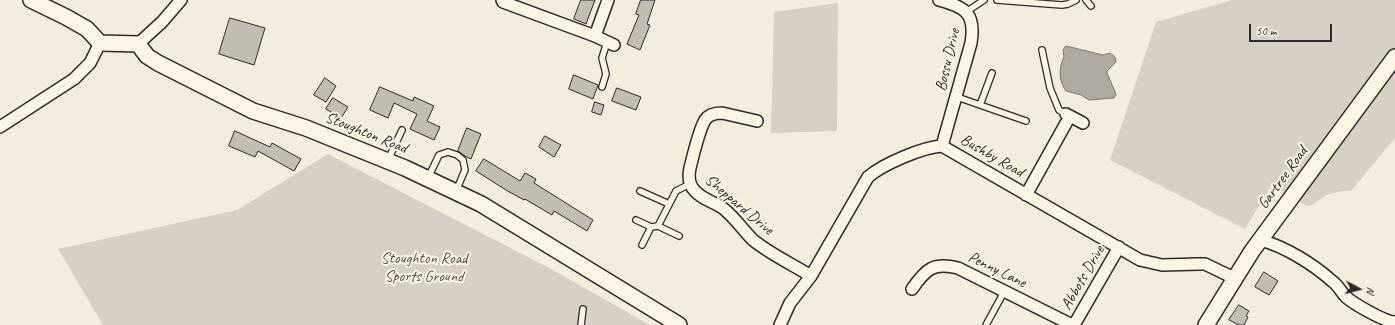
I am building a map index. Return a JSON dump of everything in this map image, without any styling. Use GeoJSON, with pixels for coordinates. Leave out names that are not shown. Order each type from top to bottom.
{"type":"FeatureCollection","features":[{"type":"Feature","properties":{"kind":"main road"},"geometry":{"type":"LineString","coordinates":[[31,0],[87,29],[100,42],[138,44]]}},
{"type":"Feature","properties":{"kind":"main road","name":"Stoughton Road"},"geometry":{"type":"LineString","coordinates":[[138,44],[147,56],[158,63],[253,111],[306,128],[388,161],[481,204],[679,325]]}},
{"type":"Feature","properties":{"kind":"main road","name":"Gartree Road"},"geometry":{"type":"LineString","coordinates":[[1206,325],[1234,278],[1260,240],[1395,57]]}},
{"type":"Feature","properties":{"kind":"street"},"geometry":{"type":"LineString","coordinates":[[138,44],[162,22],[181,0]]}},
{"type":"Feature","properties":{"kind":"street"},"geometry":{"type":"LineString","coordinates":[[502,0],[503,2],[611,43]]}},
{"type":"Feature","properties":{"kind":"street"},"geometry":{"type":"LineString","coordinates":[[595,36],[608,0]]}},
{"type":"Feature","properties":{"kind":"street","name":"Bossu Drive"},"geometry":{"type":"LineString","coordinates":[[939,0],[953,4],[966,12],[972,22],[973,31],[957,97],[942,146]]}},
{"type":"Feature","properties":{"kind":"street"},"geometry":{"type":"LineString","coordinates":[[0,127],[74,79],[90,63],[100,42]]}},
{"type":"Feature","properties":{"kind":"street","name":"Sheppard Drive"},"geometry":{"type":"LineString","coordinates":[[757,121],[722,113],[717,113],[708,117],[703,126],[688,174],[690,184],[701,196],[722,207],[752,239],[761,246],[811,276]]}},
{"type":"Feature","properties":{"kind":"street"},"geometry":{"type":"LineString","coordinates":[[1026,194],[1068,115],[1083,123]]}},
{"type":"Feature","properties":{"kind":"street","name":"Bushby Road"},"geometry":{"type":"LineString","coordinates":[[780,325],[790,303],[811,276],[868,177],[879,169],[931,147],[942,146],[1140,260],[1162,265],[1205,264],[1234,278]]}},
{"type":"Feature","properties":{"kind":"street"},"geometry":{"type":"LineString","coordinates":[[1260,240],[1270,243],[1299,257],[1331,280],[1348,298],[1385,320],[1395,322]]}},
{"type":"Feature","properties":{"kind":"street","name":"Abbots Drive"},"geometry":{"type":"LineString","coordinates":[[1073,325],[1119,247]]}},
{"type":"Feature","properties":{"kind":"street","name":"Penny Lane"},"geometry":{"type":"LineString","coordinates":[[912,289],[922,274],[931,268],[940,266],[958,268],[1073,325]]}},
{"type":"Feature","properties":{"kind":"lane"},"geometry":{"type":"LineString","coordinates":[[966,12],[984,0]]}},
{"type":"Feature","properties":{"kind":"lane"},"geometry":{"type":"LineString","coordinates":[[997,0],[1062,5],[1076,0]]}},
{"type":"Feature","properties":{"kind":"lane"},"geometry":{"type":"LineString","coordinates":[[1086,0],[1092,6]]}},
{"type":"Feature","properties":{"kind":"lane"},"geometry":{"type":"LineString","coordinates":[[602,88],[606,74],[602,58],[611,43]]}},
{"type":"Feature","properties":{"kind":"lane"},"geometry":{"type":"LineString","coordinates":[[1042,50],[1050,88],[1059,110],[1068,115]]}},
{"type":"Feature","properties":{"kind":"lane"},"geometry":{"type":"LineString","coordinates":[[980,105],[992,73]]}},
{"type":"Feature","properties":{"kind":"lane"},"geometry":{"type":"LineString","coordinates":[[957,97],[1026,121]]}},
{"type":"Feature","properties":{"kind":"lane"},"geometry":{"type":"LineString","coordinates":[[388,161],[402,130]]}},
{"type":"Feature","properties":{"kind":"lane"},"geometry":{"type":"LineString","coordinates":[[428,179],[439,155],[448,152],[457,155],[463,160],[465,170],[456,192]]}},
{"type":"Feature","properties":{"kind":"lane"},"geometry":{"type":"LineString","coordinates":[[658,226],[676,191],[690,184]]}},
{"type":"Feature","properties":{"kind":"lane"},"geometry":{"type":"LineString","coordinates":[[640,191],[669,204]]}},
{"type":"Feature","properties":{"kind":"lane"},"geometry":{"type":"LineString","coordinates":[[636,220],[651,227],[658,226],[679,236]]}},
{"type":"Feature","properties":{"kind":"lane"},"geometry":{"type":"LineString","coordinates":[[642,245],[651,227]]}},
{"type":"Feature","properties":{"kind":"lane"},"geometry":{"type":"LineString","coordinates":[[986,325],[1004,292]]}},
{"type":"Feature","properties":{"kind":"lane"},"geometry":{"type":"LineString","coordinates":[[580,325],[583,309]]}},
{"type":"Feature","properties":{"kind":"green space"},"geometry":{"type":"Polygon","coordinates":[[[1232,0],[1395,0],[1395,138],[1351,191],[1329,194],[1314,204],[1307,206],[1272,185],[1245,229],[1110,160],[1156,22],[1232,0]]]}},
{"type":"Feature","properties":{"kind":"green space"},"geometry":{"type":"Polygon","coordinates":[[[838,3],[837,131],[771,133],[774,12],[838,3]]]}},
{"type":"Feature","properties":{"kind":"green space","name":"Stoughton Road Sports Ground"},"geometry":{"type":"Polygon","coordinates":[[[328,154],[551,269],[650,325],[103,325],[58,249],[237,210],[328,154]]]}},
{"type":"Feature","properties":{"kind":"shaded area"},"geometry":{"type":"Polygon","coordinates":[[[1066,46],[1103,55],[1110,53],[1115,57],[1116,62],[1107,71],[1116,94],[1114,98],[1089,100],[1081,95],[1066,91],[1062,83],[1060,70],[1064,57],[1063,50],[1066,46]]]}},
{"type":"Feature","properties":{"kind":"building"},"geometry":{"type":"Polygon","coordinates":[[[581,0],[595,0],[586,24],[574,19],[581,0]]]}},
{"type":"Feature","properties":{"kind":"building"},"geometry":{"type":"Polygon","coordinates":[[[641,0],[655,0],[647,24],[650,25],[640,50],[627,44],[639,15],[636,14],[641,0]]]}},
{"type":"Feature","properties":{"kind":"building"},"geometry":{"type":"Polygon","coordinates":[[[230,18],[265,28],[254,65],[219,54],[230,18]]]}},
{"type":"Feature","properties":{"kind":"building"},"geometry":{"type":"Polygon","coordinates":[[[574,75],[598,85],[593,99],[569,89],[574,75]]]}},
{"type":"Feature","properties":{"kind":"building"},"geometry":{"type":"Polygon","coordinates":[[[325,78],[336,86],[326,102],[314,95],[325,78]]]}},
{"type":"Feature","properties":{"kind":"building"},"geometry":{"type":"Polygon","coordinates":[[[380,87],[413,101],[414,97],[434,106],[427,121],[440,127],[434,140],[410,129],[417,114],[394,103],[388,118],[370,110],[380,87]]]}},
{"type":"Feature","properties":{"kind":"building"},"geometry":{"type":"Polygon","coordinates":[[[617,88],[641,97],[636,110],[612,101],[617,88]]]}},
{"type":"Feature","properties":{"kind":"building"},"geometry":{"type":"Polygon","coordinates":[[[333,98],[348,107],[341,118],[326,109],[333,98]]]}},
{"type":"Feature","properties":{"kind":"building"},"geometry":{"type":"Polygon","coordinates":[[[595,102],[604,105],[601,115],[592,112],[595,102]]]}},
{"type":"Feature","properties":{"kind":"building"},"geometry":{"type":"Polygon","coordinates":[[[467,128],[481,134],[471,159],[458,151],[467,128]]]}},
{"type":"Feature","properties":{"kind":"building"},"geometry":{"type":"Polygon","coordinates":[[[235,131],[270,147],[272,143],[301,159],[294,171],[258,151],[255,157],[229,146],[235,131]]]}},
{"type":"Feature","properties":{"kind":"building"},"geometry":{"type":"Polygon","coordinates":[[[545,136],[561,145],[554,157],[539,147],[545,136]]]}},
{"type":"Feature","properties":{"kind":"building"},"geometry":{"type":"Polygon","coordinates":[[[484,159],[520,181],[525,173],[536,179],[534,183],[593,220],[587,231],[554,211],[552,215],[525,199],[524,200],[476,171],[484,159]]]}},
{"type":"Feature","properties":{"kind":"building"},"geometry":{"type":"Polygon","coordinates":[[[1264,272],[1278,281],[1269,295],[1255,287],[1264,272]]]}},
{"type":"Feature","properties":{"kind":"building"},"geometry":{"type":"Polygon","coordinates":[[[1239,305],[1249,311],[1244,325],[1239,325],[1229,320],[1239,305]]]}}]}
